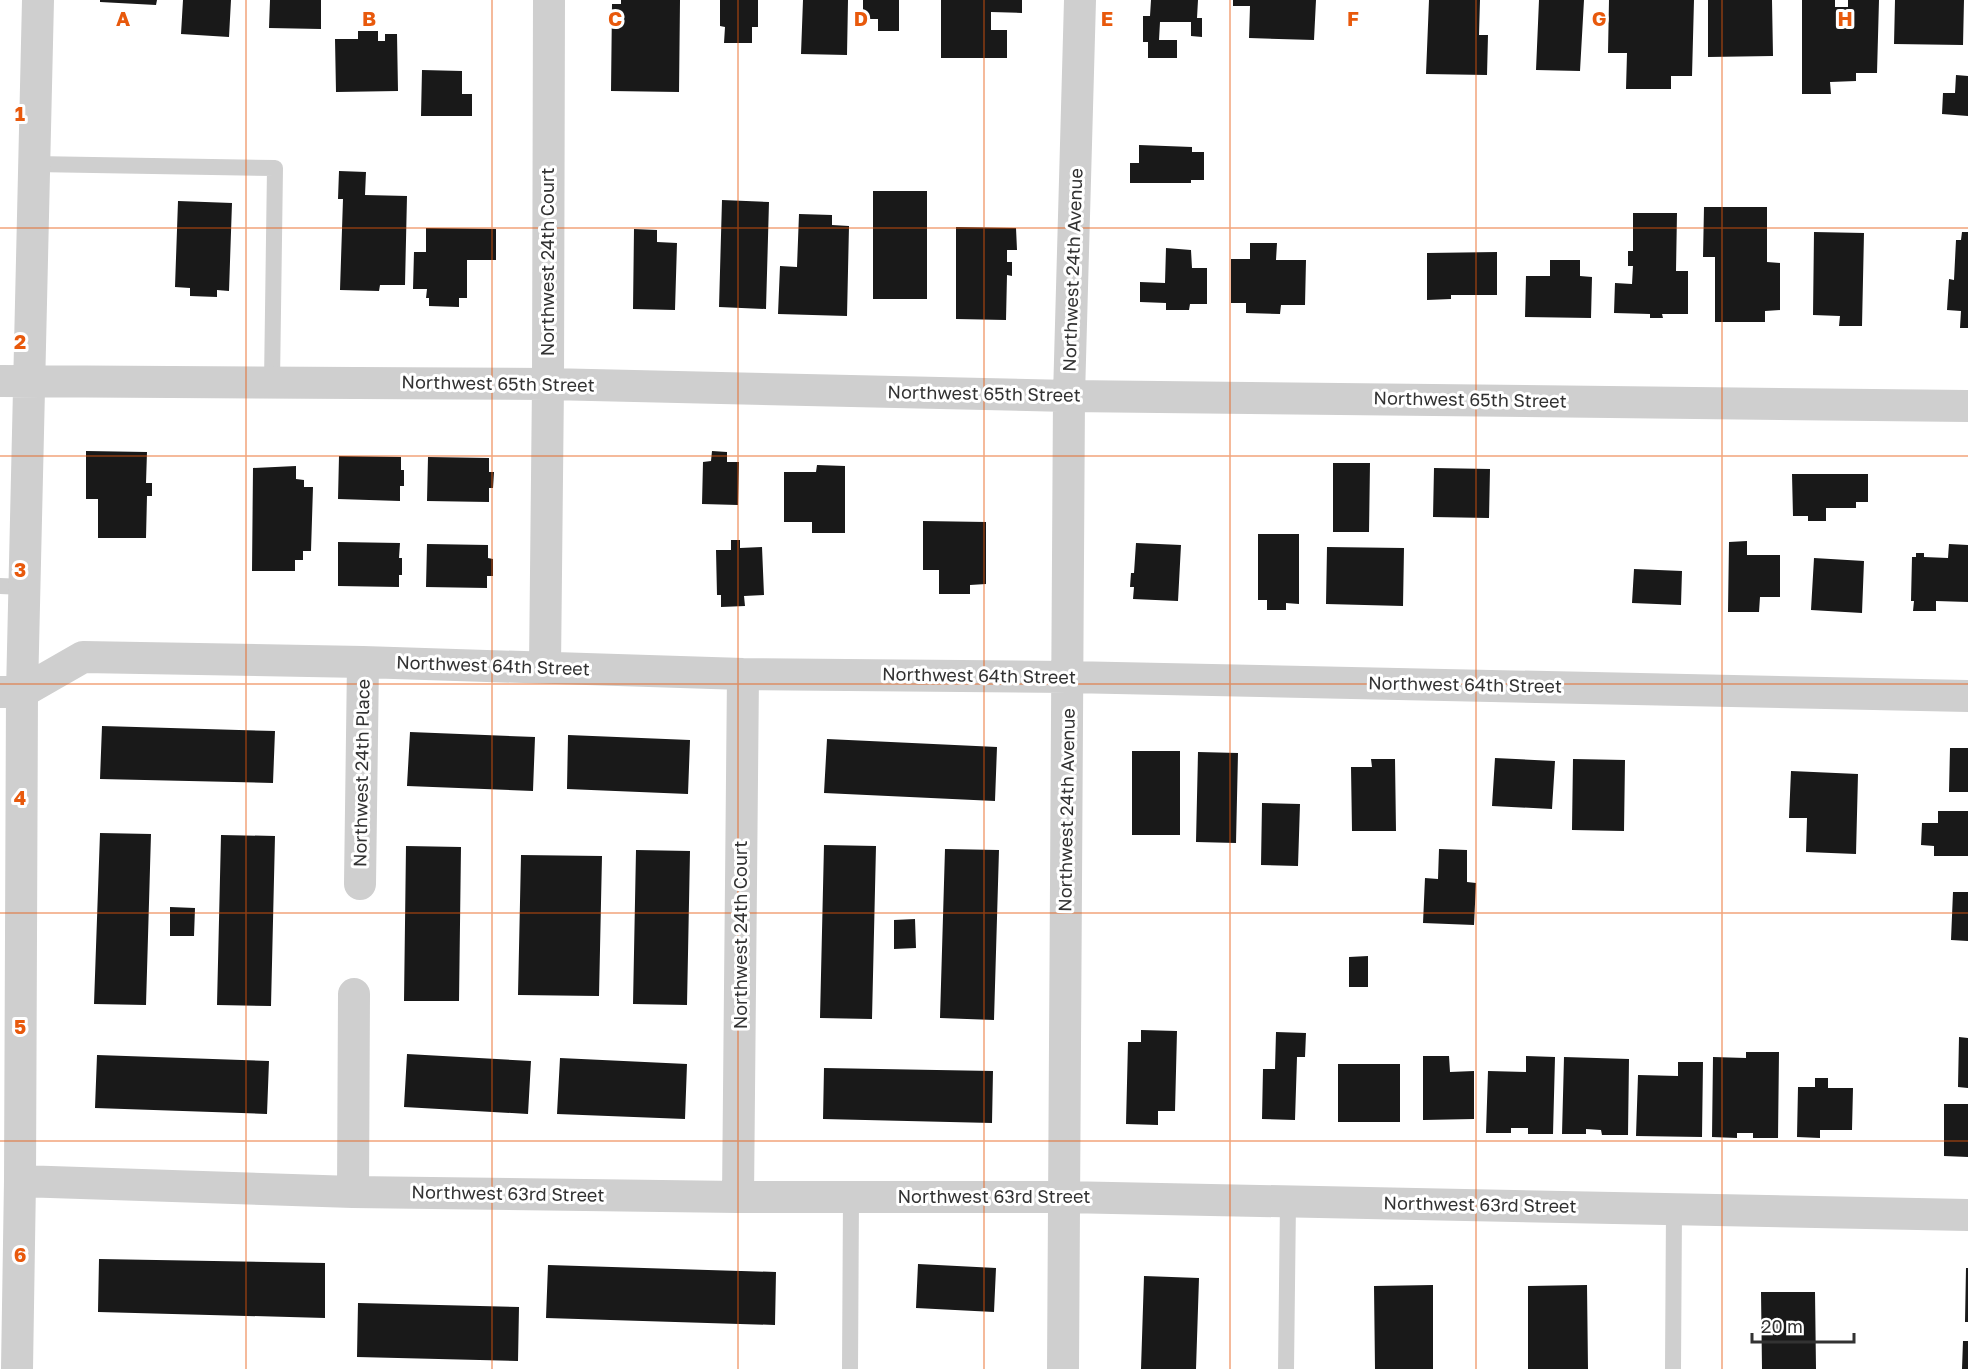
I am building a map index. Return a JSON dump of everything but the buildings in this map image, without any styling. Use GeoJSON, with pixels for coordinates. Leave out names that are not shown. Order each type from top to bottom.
{"type":"FeatureCollection","features":[{"type":"Feature","properties":{"kind":"street"},"geometry":{"type":"LineString","coordinates":[[17,1369],[10,1308],[20,1181],[11,692],[14,381],[34,164],[38,0]]}},
{"type":"Feature","properties":{"kind":"street","name":"Northwest 24th Court"},"geometry":{"type":"LineString","coordinates":[[545,668],[549,0]]}},
{"type":"Feature","properties":{"kind":"street","name":"Northwest 24th Avenue"},"geometry":{"type":"LineString","coordinates":[[1063,1369],[1069,396],[1080,0]]}},
{"type":"Feature","properties":{"kind":"street","name":"Northwest 65th Street"},"geometry":{"type":"LineString","coordinates":[[14,381],[548,384],[1069,396],[1968,406]]}},
{"type":"Feature","properties":{"kind":"street","name":"Northwest 64th Street"},"geometry":{"type":"LineString","coordinates":[[11,692],[83,657],[363,662],[743,674],[1068,677],[1968,696]]}},
{"type":"Feature","properties":{"kind":"street","name":"Northwest 24th Place"},"geometry":{"type":"LineString","coordinates":[[360,884],[363,662]]}},
{"type":"Feature","properties":{"kind":"street","name":"Northwest 24th Court"},"geometry":{"type":"LineString","coordinates":[[738,1197],[743,674]]}},
{"type":"Feature","properties":{"kind":"street"},"geometry":{"type":"LineString","coordinates":[[353,1192],[354,994]]}},
{"type":"Feature","properties":{"kind":"street","name":"Northwest 63rd Street"},"geometry":{"type":"LineString","coordinates":[[20,1181],[353,1192],[738,1197],[1063,1197],[1968,1215]]}},
{"type":"Feature","properties":{"kind":"lane"},"geometry":{"type":"LineString","coordinates":[[34,164],[275,168],[272,382]]}},
{"type":"Feature","properties":{"kind":"lane"},"geometry":{"type":"LineString","coordinates":[[850,1369],[851,1197]]}},
{"type":"Feature","properties":{"kind":"lane"},"geometry":{"type":"LineString","coordinates":[[1286,1369],[1288,1202]]}},
{"type":"Feature","properties":{"kind":"lane"},"geometry":{"type":"LineString","coordinates":[[1673,1369],[1674,1209]]}}]}
